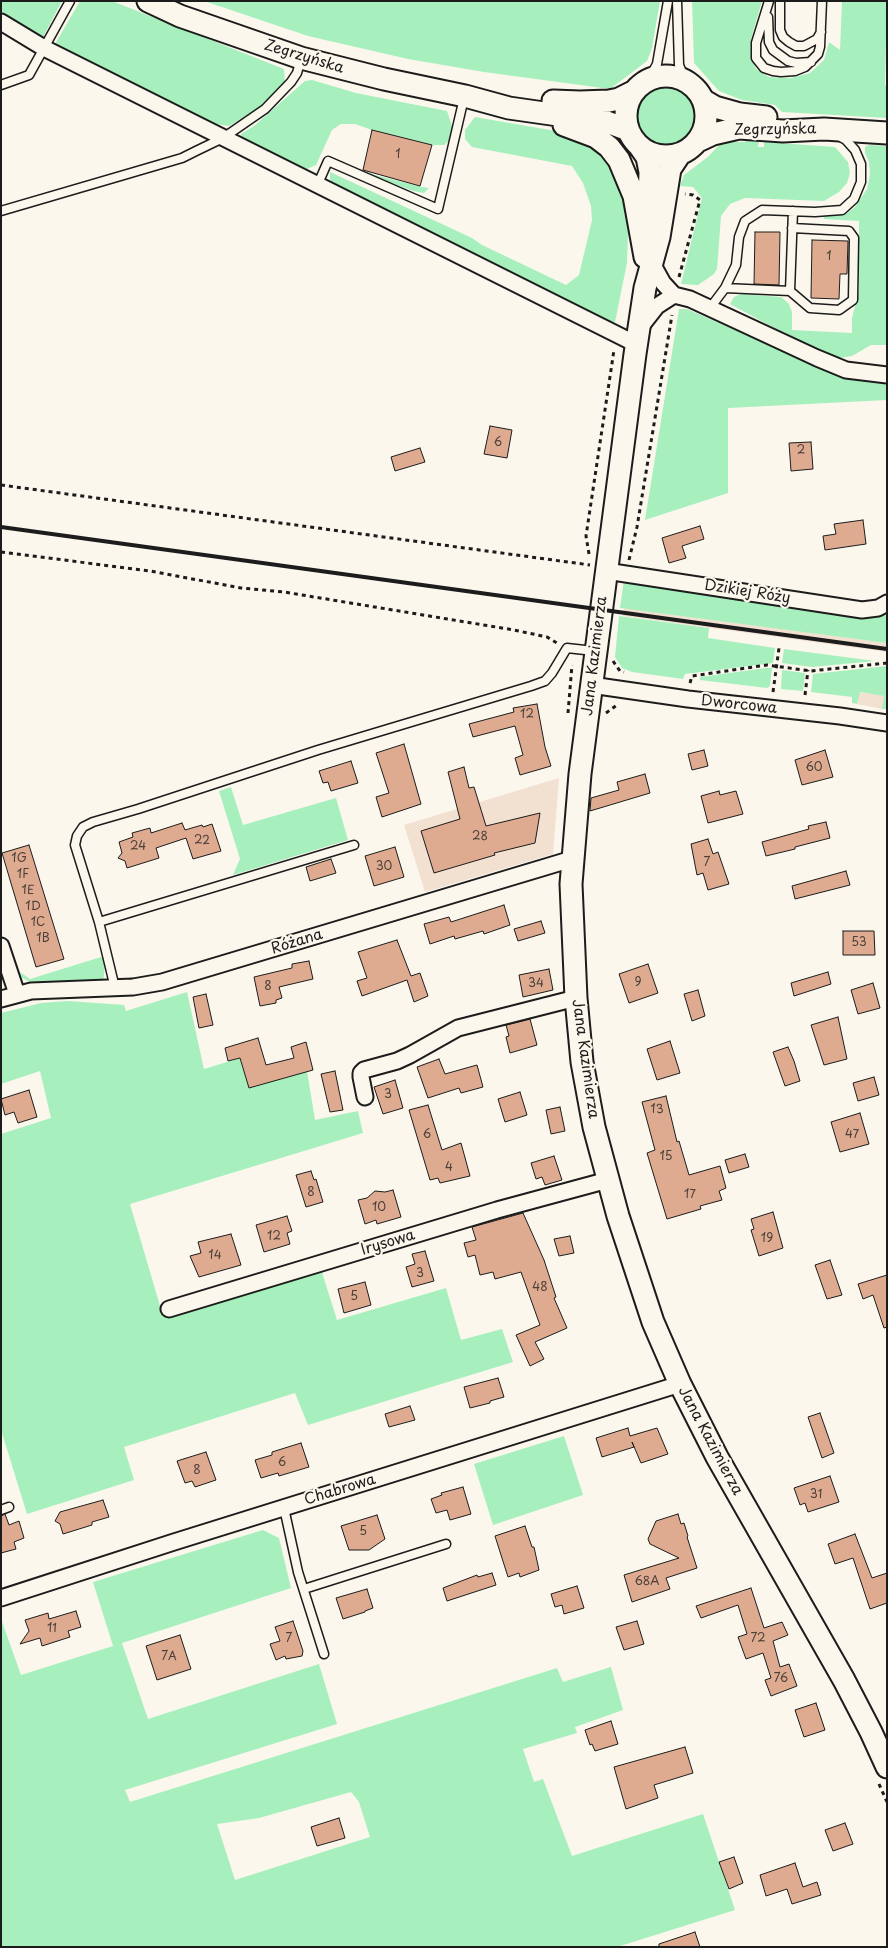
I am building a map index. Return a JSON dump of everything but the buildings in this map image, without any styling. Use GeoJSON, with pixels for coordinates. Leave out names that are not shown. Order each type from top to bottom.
{"type":"FeatureCollection","features":[{"type":"Feature","properties":{"kind":"main road","name":"Zegrzyńska"},"geometry":{"type":"LineString","coordinates":[[148,1],[180,16],[301,58],[509,108],[607,122],[634,138]]}},
{"type":"Feature","properties":{"kind":"main road"},"geometry":{"type":"LineString","coordinates":[[670,75],[690,83],[698,90],[706,110],[703,132],[690,149],[680,154],[658,155],[634,138],[626,111],[641,86],[659,76],[670,75]]}},
{"type":"Feature","properties":{"kind":"main road","name":"Zegrzyńska"},"geometry":{"type":"LineString","coordinates":[[465,96],[595,102],[619,99],[641,86]]}},
{"type":"Feature","properties":{"kind":"main road","name":"Zegrzyńska"},"geometry":{"type":"LineString","coordinates":[[703,100],[715,107],[740,114],[802,122],[824,129]]}},
{"type":"Feature","properties":{"kind":"main road"},"geometry":{"type":"LineString","coordinates":[[509,108],[581,130],[596,136],[609,147],[619,160],[634,196],[649,260]]}},
{"type":"Feature","properties":{"kind":"main road","name":"Zegrzyńska"},"geometry":{"type":"LineString","coordinates":[[698,141],[713,134],[739,128],[783,131],[824,129],[887,133]]}},
{"type":"Feature","properties":{"kind":"main road","name":"Jana Kazimierza"},"geometry":{"type":"LineString","coordinates":[[634,138],[649,164],[651,182],[649,260],[597,570],[586,650],[590,685],[572,859],[571,919],[582,1062],[594,1127],[631,1256],[654,1322],[680,1384],[717,1457],[844,1680],[871,1732],[881,1772]]}},
{"type":"Feature","properties":{"kind":"main road","name":"Jana Kazimierza"},"geometry":{"type":"LineString","coordinates":[[649,260],[662,223],[670,169],[680,154]]}},
{"type":"Feature","properties":{"kind":"street"},"geometry":{"type":"LineString","coordinates":[[1,22],[44,48],[317,186],[617,334],[637,337],[657,306],[674,295]]}},
{"type":"Feature","properties":{"kind":"street"},"geometry":{"type":"LineString","coordinates":[[649,260],[674,295],[690,299],[846,370],[887,375]]}},
{"type":"Feature","properties":{"kind":"street","name":"Dzikiej Róży"},"geometry":{"type":"LineString","coordinates":[[597,570],[862,610],[878,608],[887,604]]}},
{"type":"Feature","properties":{"kind":"street","name":"Dworcowa"},"geometry":{"type":"LineString","coordinates":[[590,685],[887,723]]}},
{"type":"Feature","properties":{"kind":"street","name":"Różana"},"geometry":{"type":"LineString","coordinates":[[1,999],[31,991],[133,987],[185,976],[572,859]]}},
{"type":"Feature","properties":{"kind":"street"},"geometry":{"type":"LineString","coordinates":[[1,946],[16,994]]}},
{"type":"Feature","properties":{"kind":"street"},"geometry":{"type":"LineString","coordinates":[[365,1097],[361,1077],[361,1073],[364,1070],[397,1061],[458,1028],[576,998]]}},
{"type":"Feature","properties":{"kind":"street","name":"Irysowa"},"geometry":{"type":"LineString","coordinates":[[168,1309],[497,1210],[608,1180]]}},
{"type":"Feature","properties":{"kind":"street","name":"Chabrowa"},"geometry":{"type":"LineString","coordinates":[[1,1598],[680,1384]]}},
{"type":"Feature","properties":{"kind":"lane"},"geometry":{"type":"LineString","coordinates":[[1,85],[29,75],[70,1]]}},
{"type":"Feature","properties":{"kind":"lane"},"geometry":{"type":"LineString","coordinates":[[641,86],[657,64],[668,1]]}},
{"type":"Feature","properties":{"kind":"lane"},"geometry":{"type":"LineString","coordinates":[[677,1],[679,65],[682,75],[690,83]]}},
{"type":"Feature","properties":{"kind":"lane"},"geometry":{"type":"LineString","coordinates":[[780,1],[780,30],[789,42],[796,46],[804,46],[817,39],[821,32]]}},
{"type":"Feature","properties":{"kind":"lane"},"geometry":{"type":"LineString","coordinates":[[769,4],[756,44],[756,58],[760,64],[773,71],[782,72],[795,71],[812,61],[820,47],[822,1]]}},
{"type":"Feature","properties":{"kind":"lane"},"geometry":{"type":"LineString","coordinates":[[769,4],[767,32],[768,42],[773,50],[788,61],[805,63],[812,61]]}},
{"type":"Feature","properties":{"kind":"lane"},"geometry":{"type":"LineString","coordinates":[[1,211],[182,158],[223,138],[265,110],[291,82],[301,58]]}},
{"type":"Feature","properties":{"kind":"lane"},"geometry":{"type":"LineString","coordinates":[[317,186],[328,161],[438,209],[465,96]]}},
{"type":"Feature","properties":{"kind":"lane"},"geometry":{"type":"LineString","coordinates":[[710,308],[725,288],[736,265],[739,237],[745,220],[762,210],[815,212],[842,210],[854,198],[861,182],[861,164],[855,150],[846,140],[824,129]]}},
{"type":"Feature","properties":{"kind":"lane"},"geometry":{"type":"LineString","coordinates":[[790,291],[792,211]]}},
{"type":"Feature","properties":{"kind":"lane"},"geometry":{"type":"LineString","coordinates":[[725,288],[790,291],[810,308],[839,310],[853,300],[854,238],[849,231],[792,228]]}},
{"type":"Feature","properties":{"kind":"lane"},"geometry":{"type":"LineString","coordinates":[[116,988],[99,922],[75,845],[77,836],[83,828],[93,822],[309,753],[531,686],[545,681],[567,648],[586,650]]}},
{"type":"Feature","properties":{"kind":"lane"},"geometry":{"type":"LineString","coordinates":[[99,922],[354,845]]}},
{"type":"Feature","properties":{"kind":"lane"},"geometry":{"type":"LineString","coordinates":[[284,1508],[298,1572],[324,1654]]}},
{"type":"Feature","properties":{"kind":"lane"},"geometry":{"type":"LineString","coordinates":[[304,1590],[446,1544]]}},
{"type":"Feature","properties":{"kind":"path"},"geometry":{"type":"LineString","coordinates":[[674,295],[700,200],[693,195],[683,194]]}},
{"type":"Feature","properties":{"kind":"path"},"geometry":{"type":"LineString","coordinates":[[597,570],[586,544],[586,536],[617,334]]}},
{"type":"Feature","properties":{"kind":"path"},"geometry":{"type":"LineString","coordinates":[[1,484],[597,570]]}},
{"type":"Feature","properties":{"kind":"path"},"geometry":{"type":"LineString","coordinates":[[1,552],[150,572],[241,588],[284,592],[514,630],[547,638],[567,648]]}},
{"type":"Feature","properties":{"kind":"path"},"geometry":{"type":"LineString","coordinates":[[773,692],[779,648]]}},
{"type":"Feature","properties":{"kind":"path"},"geometry":{"type":"LineString","coordinates":[[568,715],[567,706],[572,663],[586,650]]}},
{"type":"Feature","properties":{"kind":"path"},"geometry":{"type":"LineString","coordinates":[[690,683],[692,676],[767,665],[808,670],[887,663]]}},
{"type":"Feature","properties":{"kind":"path"},"geometry":{"type":"LineString","coordinates":[[805,695],[808,670]]}},
{"type":"Feature","properties":{"kind":"path"},"geometry":{"type":"LineString","coordinates":[[602,716],[618,704],[624,704]]}},
{"type":"Feature","properties":{"kind":"path"},"geometry":{"type":"LineString","coordinates":[[881,1772],[887,1802]]}},
{"type":"Feature","properties":{"kind":"shaded area"},"geometry":{"type":"Polygon","coordinates":[[[624,608],[887,643],[887,652],[623,616],[624,608]]]}},
{"type":"Feature","properties":{"kind":"shaded area"},"geometry":{"type":"Polygon","coordinates":[[[859,692],[885,696],[882,709],[857,704],[859,692]]]}},
{"type":"Feature","properties":{"kind":"shaded area"},"geometry":{"type":"Polygon","coordinates":[[[559,778],[553,854],[425,892],[404,825],[559,778]]]}},
{"type":"Feature","properties":{"kind":"green space"},"geometry":{"type":"Polygon","coordinates":[[[1,1],[62,1],[43,37],[1,12],[1,1]]]}},
{"type":"Feature","properties":{"kind":"green space"},"geometry":{"type":"Polygon","coordinates":[[[80,1],[112,1],[284,69],[285,84],[262,106],[229,126],[216,124],[55,44],[80,1]]]}},
{"type":"Feature","properties":{"kind":"green space"},"geometry":{"type":"Polygon","coordinates":[[[204,1],[660,1],[652,48],[647,61],[610,89],[484,72],[408,59],[308,36],[204,1]]]}},
{"type":"Feature","properties":{"kind":"green space"},"geometry":{"type":"Polygon","coordinates":[[[692,1],[762,1],[751,39],[751,56],[756,69],[769,77],[791,78],[810,73],[824,60],[829,42],[840,50],[842,1],[887,1],[885,85],[887,85],[887,118],[782,112],[775,105],[742,100],[719,91],[694,63],[692,1]]]}},
{"type":"Feature","properties":{"kind":"green space"},"geometry":{"type":"Polygon","coordinates":[[[312,80],[356,93],[447,111],[453,129],[450,140],[444,145],[432,145],[355,124],[341,124],[332,130],[316,165],[307,169],[298,167],[241,139],[241,134],[254,126],[305,81],[312,80]]]}},
{"type":"Feature","properties":{"kind":"green space"},"geometry":{"type":"Polygon","coordinates":[[[665,84],[677,86],[687,93],[694,103],[696,115],[694,127],[687,137],[677,144],[665,146],[653,144],[643,137],[636,127],[634,115],[636,103],[643,93],[653,86],[665,84]]]}},
{"type":"Feature","properties":{"kind":"green space"},"geometry":{"type":"Polygon","coordinates":[[[475,117],[573,134],[606,156],[622,197],[628,233],[627,263],[615,322],[604,321],[334,186],[330,179],[330,172],[472,238],[482,245],[566,285],[579,275],[592,220],[591,206],[583,183],[572,166],[472,147],[465,139],[465,130],[475,117]]]}},
{"type":"Feature","properties":{"kind":"green space"},"geometry":{"type":"Polygon","coordinates":[[[746,135],[759,142],[758,147],[764,147],[764,142],[835,147],[848,162],[850,173],[847,183],[839,192],[824,201],[745,198],[730,204],[721,216],[717,269],[714,274],[698,285],[681,284],[702,198],[693,187],[680,186],[684,175],[709,156],[718,146],[727,142],[745,142],[746,135]]]}},
{"type":"Feature","properties":{"kind":"green space"},"geometry":{"type":"Polygon","coordinates":[[[869,145],[887,146],[887,345],[871,345],[852,356],[839,358],[822,354],[730,304],[734,297],[741,294],[781,297],[789,304],[792,312],[792,330],[852,333],[852,318],[859,291],[859,221],[824,219],[824,215],[846,214],[855,207],[867,189],[870,174],[865,147],[869,145]]]}},
{"type":"Feature","properties":{"kind":"green space"},"geometry":{"type":"Polygon","coordinates":[[[363,172],[429,188],[424,193],[413,191],[363,172]]]}},
{"type":"Feature","properties":{"kind":"green space"},"geometry":{"type":"Polygon","coordinates":[[[679,309],[687,309],[835,374],[887,385],[887,400],[728,408],[728,493],[645,520],[679,309]]]}},
{"type":"Feature","properties":{"kind":"green space"},"geometry":{"type":"Polygon","coordinates":[[[624,580],[887,615],[887,643],[620,608],[624,580]]]}},
{"type":"Feature","properties":{"kind":"green space"},"geometry":{"type":"Polygon","coordinates":[[[619,616],[709,628],[708,638],[775,648],[773,663],[685,674],[683,679],[632,672],[622,668],[615,657],[619,616]]]}},
{"type":"Feature","properties":{"kind":"green space"},"geometry":{"type":"Polygon","coordinates":[[[784,649],[875,661],[812,667],[782,663],[784,649]]]}},
{"type":"Feature","properties":{"kind":"green space"},"geometry":{"type":"Polygon","coordinates":[[[887,666],[887,709],[882,709],[884,696],[860,692],[857,704],[852,703],[852,697],[811,692],[813,674],[887,666]]]}},
{"type":"Feature","properties":{"kind":"green space"},"geometry":{"type":"Polygon","coordinates":[[[772,668],[770,686],[767,688],[700,680],[700,677],[772,668]]]}},
{"type":"Feature","properties":{"kind":"green space"},"geometry":{"type":"Polygon","coordinates":[[[782,670],[805,673],[803,691],[781,689],[782,670]]]}},
{"type":"Feature","properties":{"kind":"green space"},"geometry":{"type":"Polygon","coordinates":[[[231,787],[243,825],[336,798],[348,840],[233,875],[240,859],[219,791],[231,787]]]}},
{"type":"Feature","properties":{"kind":"green space"},"geometry":{"type":"Polygon","coordinates":[[[101,957],[105,960],[103,980],[94,983],[35,984],[22,978],[20,972],[30,979],[101,957]]]}},
{"type":"Feature","properties":{"kind":"green space"},"geometry":{"type":"Polygon","coordinates":[[[187,992],[204,1069],[240,1058],[249,1088],[307,1071],[315,1120],[358,1111],[363,1133],[130,1204],[163,1316],[321,1269],[337,1320],[446,1288],[461,1340],[502,1329],[513,1362],[308,1425],[295,1393],[124,1447],[134,1480],[27,1514],[1,1430],[1,1134],[51,1118],[40,1071],[1,1084],[1,1013],[41,1003],[68,1001],[124,1005],[126,1011],[187,992]]]}},
{"type":"Feature","properties":{"kind":"green space"},"geometry":{"type":"Polygon","coordinates":[[[564,1436],[583,1495],[493,1525],[474,1464],[564,1436]]]}},
{"type":"Feature","properties":{"kind":"green space"},"geometry":{"type":"Polygon","coordinates":[[[263,1530],[279,1538],[291,1588],[122,1643],[148,1719],[319,1664],[337,1724],[125,1790],[130,1802],[557,1668],[563,1682],[611,1667],[623,1710],[575,1727],[577,1733],[523,1749],[534,1782],[543,1779],[572,1856],[703,1814],[735,1910],[617,1947],[1,1947],[1,1619],[21,1675],[113,1646],[93,1582],[263,1530]],[[351,1792],[259,1818],[217,1824],[235,1880],[370,1837],[359,1802],[351,1792]]]}},
{"type":"Feature","properties":{"kind":"railway"},"geometry":{"type":"LineString","coordinates":[[1,527],[887,649]]}}]}
